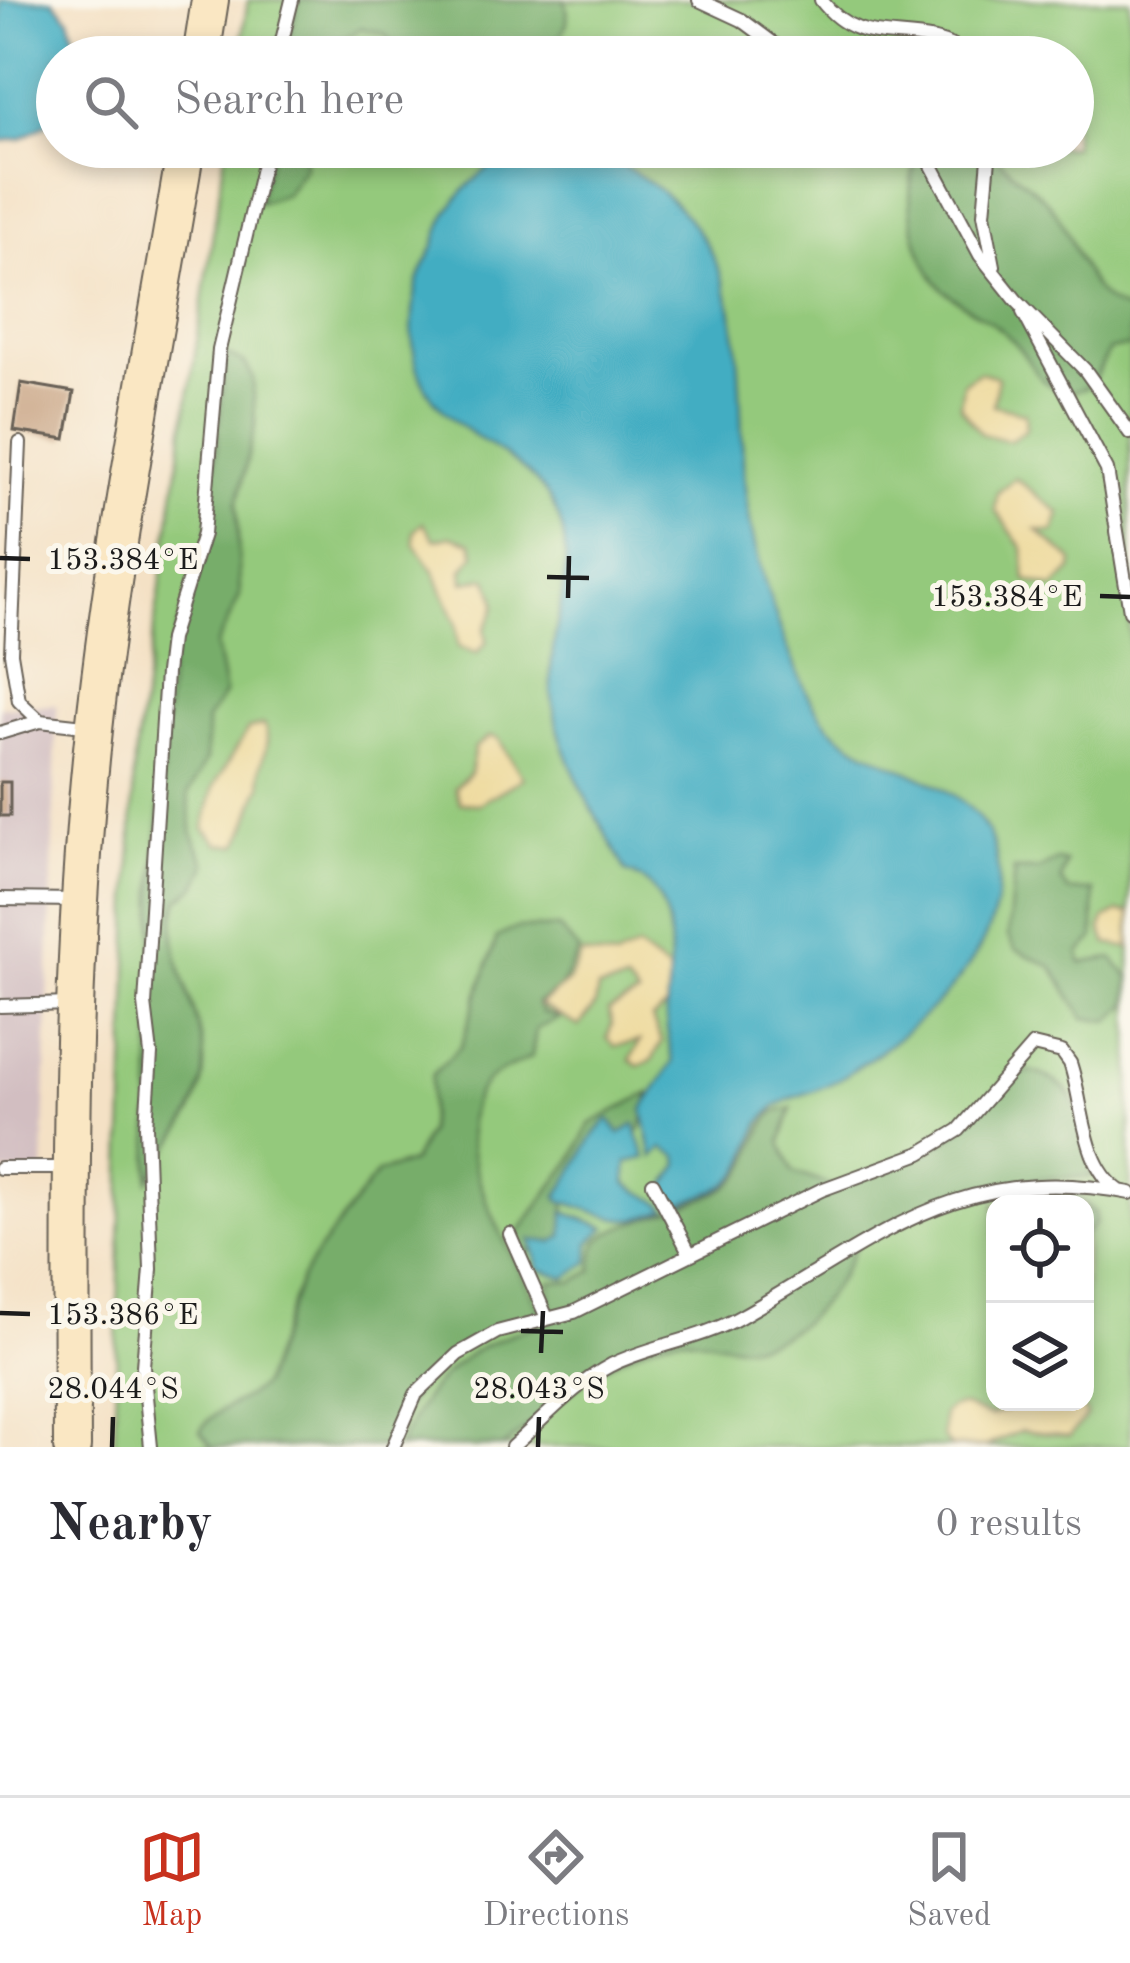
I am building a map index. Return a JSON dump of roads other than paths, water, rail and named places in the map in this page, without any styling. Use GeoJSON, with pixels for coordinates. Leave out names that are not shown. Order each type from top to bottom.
{"type":"FeatureCollection","features":[{"type":"Feature","properties":{"kind":"main road"},"geometry":{"type":"LineString","coordinates":[[204,36],[210,0]]}},
{"type":"Feature","properties":{"kind":"main road"},"geometry":{"type":"LineString","coordinates":[[72,1447],[76,1004],[94,728],[183,168]]}},
{"type":"Feature","properties":{"kind":"lane"},"geometry":{"type":"LineString","coordinates":[[283,36],[292,0]]}},
{"type":"Feature","properties":{"kind":"lane"},"geometry":{"type":"LineString","coordinates":[[699,0],[764,36]]}},
{"type":"Feature","properties":{"kind":"lane"},"geometry":{"type":"LineString","coordinates":[[821,0],[845,27],[864,35],[898,36]]}},
{"type":"Feature","properties":{"kind":"lane"},"geometry":{"type":"LineString","coordinates":[[151,1447],[143,1366],[151,1269],[146,1144],[151,1054],[145,1004],[166,673],[170,639],[203,534],[219,350],[262,168]]}},
{"type":"Feature","properties":{"kind":"lane"},"geometry":{"type":"LineString","coordinates":[[934,168],[995,273],[1085,370],[1130,434]]}},
{"type":"Feature","properties":{"kind":"lane"},"geometry":{"type":"LineString","coordinates":[[988,168],[984,214],[995,273]]}},
{"type":"Feature","properties":{"kind":"lane"},"geometry":{"type":"LineString","coordinates":[[1016,300],[1107,470],[1130,611]]}},
{"type":"Feature","properties":{"kind":"lane"},"geometry":{"type":"LineString","coordinates":[[20,443],[14,688],[40,721]]}},
{"type":"Feature","properties":{"kind":"lane"},"geometry":{"type":"LineString","coordinates":[[0,733],[40,721],[94,728]]}},
{"type":"Feature","properties":{"kind":"lane"},"geometry":{"type":"LineString","coordinates":[[0,899],[80,900]]}},
{"type":"Feature","properties":{"kind":"lane"},"geometry":{"type":"LineString","coordinates":[[0,1006],[76,1004]]}},
{"type":"Feature","properties":{"kind":"lane"},"geometry":{"type":"LineString","coordinates":[[393,1447],[416,1394],[458,1354],[497,1332],[574,1312],[821,1190],[921,1153],[959,1130],[1033,1045],[1049,1046],[1070,1063],[1097,1165],[1093,1180],[989,1190],[887,1227],[736,1320],[612,1365],[571,1392],[512,1447]]}},
{"type":"Feature","properties":{"kind":"lane"},"geometry":{"type":"LineString","coordinates":[[1097,1165],[1125,1192]]}},
{"type":"Feature","properties":{"kind":"lane"},"geometry":{"type":"LineString","coordinates":[[0,1168],[72,1168]]}},
{"type":"Feature","properties":{"kind":"lane"},"geometry":{"type":"LineString","coordinates":[[653,1184],[690,1254]]}},
{"type":"Feature","properties":{"kind":"lane"},"geometry":{"type":"LineString","coordinates":[[1068,1184],[1125,1192]]}},
{"type":"Feature","properties":{"kind":"lane"},"geometry":{"type":"LineString","coordinates":[[510,1234],[548,1318]]}},
{"type":"Feature","properties":{"kind":"water"},"geometry":{"type":"Polygon","coordinates":[[[0,0],[53,0],[69,18],[74,36],[36,36],[36,130],[21,139],[0,141],[0,0]]]}},
{"type":"Feature","properties":{"kind":"water"},"geometry":{"type":"Polygon","coordinates":[[[489,168],[627,168],[661,191],[691,222],[713,256],[726,290],[739,365],[751,526],[772,605],[804,685],[828,724],[849,742],[958,799],[980,819],[994,846],[998,882],[994,913],[965,971],[943,997],[865,1062],[773,1109],[734,1178],[676,1206],[662,1192],[680,1164],[678,1156],[663,1148],[653,1158],[643,1109],[673,1062],[666,1021],[669,933],[657,895],[645,881],[626,872],[579,783],[554,713],[551,668],[565,564],[561,525],[545,492],[521,468],[440,407],[421,378],[412,339],[419,278],[444,220],[489,168]]]}},
{"type":"Feature","properties":{"kind":"water"},"geometry":{"type":"Polygon","coordinates":[[[609,1119],[620,1134],[635,1124],[646,1158],[628,1162],[626,1183],[667,1209],[625,1219],[560,1201],[557,1196],[609,1119]]]}},
{"type":"Feature","properties":{"kind":"water"},"geometry":{"type":"Polygon","coordinates":[[[564,1212],[606,1227],[590,1243],[589,1262],[566,1278],[539,1269],[531,1240],[553,1242],[563,1236],[564,1212]]]}}]}
